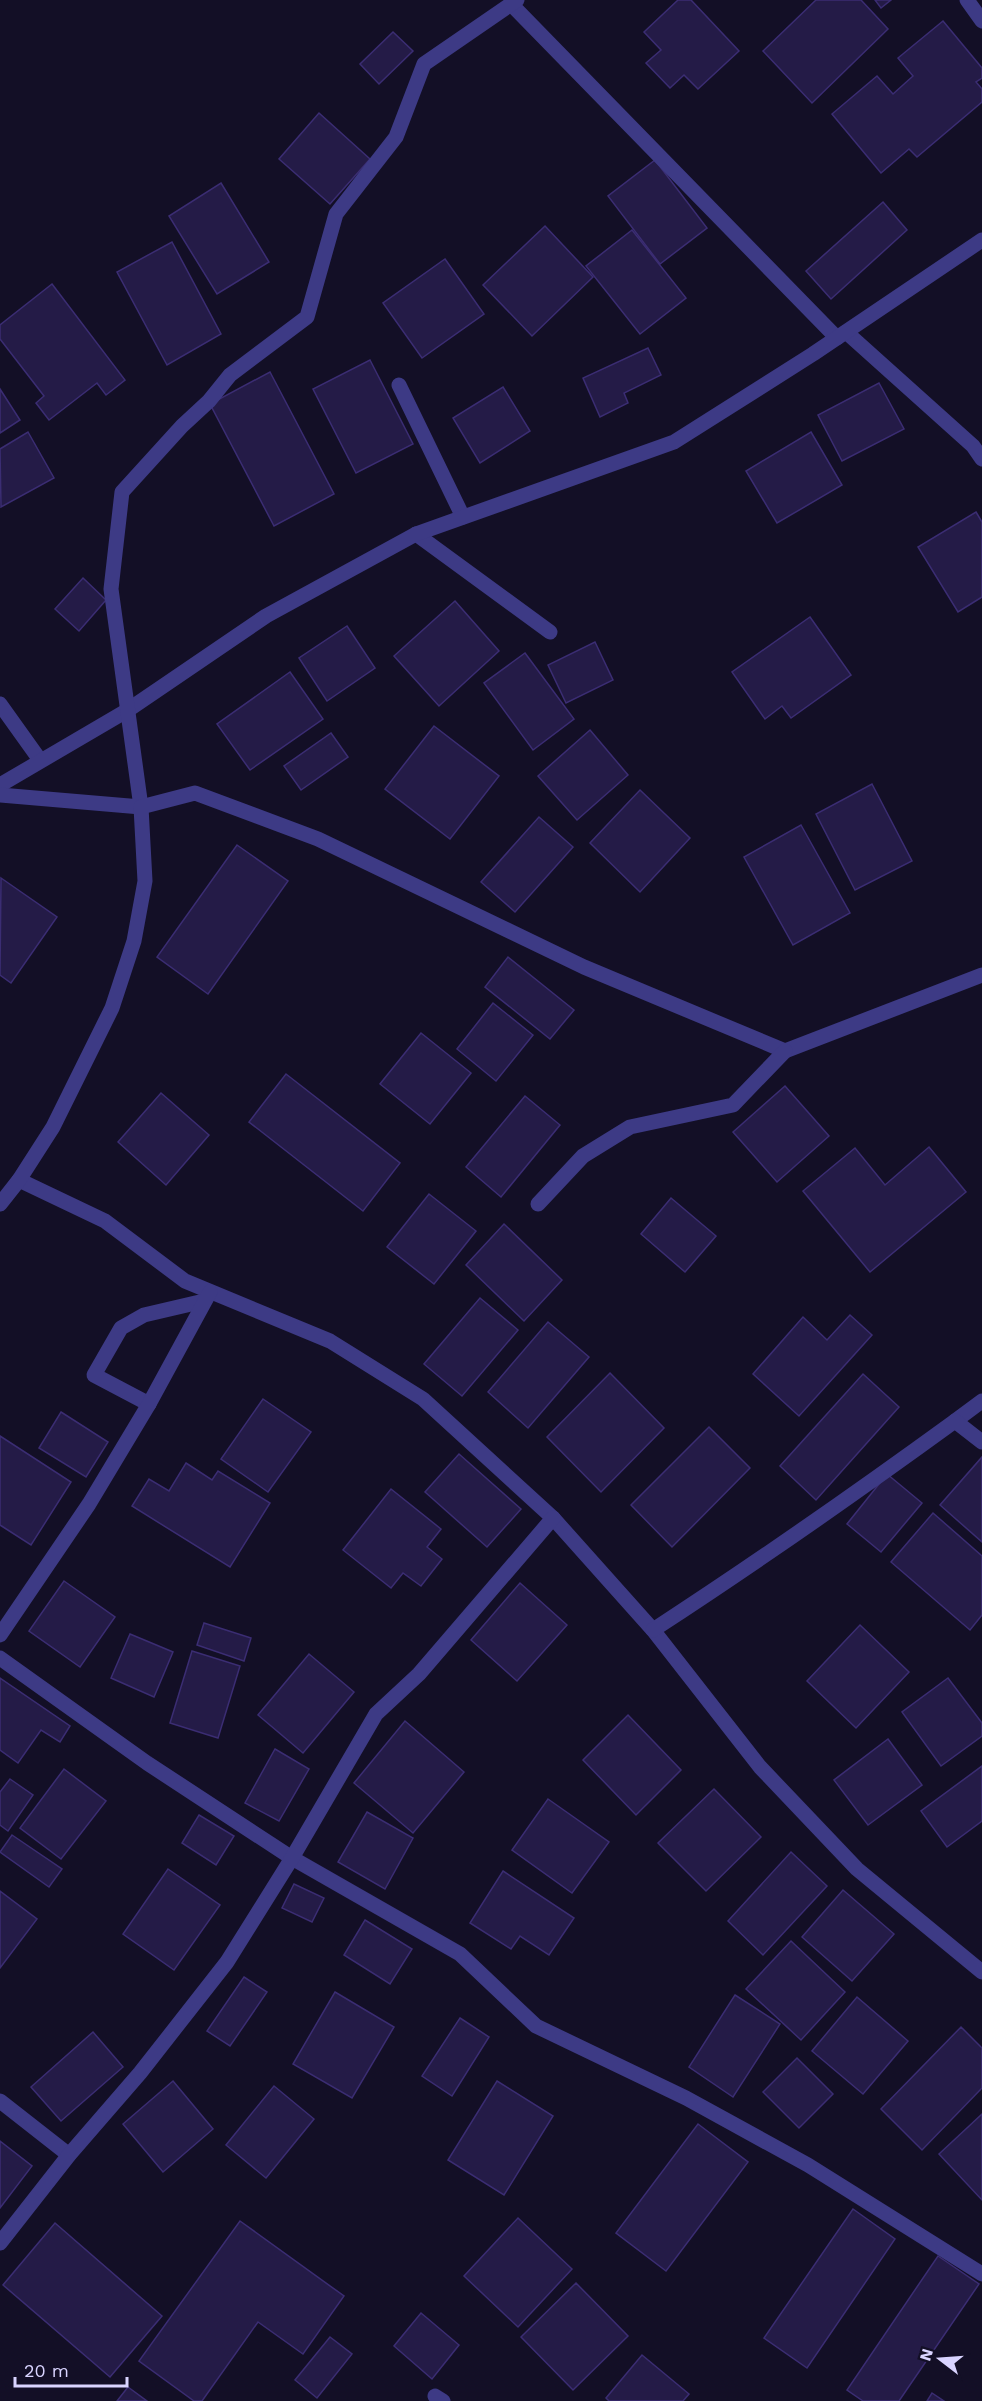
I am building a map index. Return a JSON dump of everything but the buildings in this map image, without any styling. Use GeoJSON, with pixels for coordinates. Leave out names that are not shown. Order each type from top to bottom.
{"type":"FeatureCollection","features":[{"type":"Feature","properties":{"kind":"street"},"geometry":{"type":"LineString","coordinates":[[967,0],[982,21]]}},
{"type":"Feature","properties":{"kind":"street"},"geometry":{"type":"LineString","coordinates":[[0,1204],[19,1180],[53,1127],[112,1008],[134,941],[145,881],[141,807],[111,589],[122,492],[230,375],[307,317],[336,214],[396,137],[424,64],[514,2],[841,335],[973,447],[982,459]]}},
{"type":"Feature","properties":{"kind":"street"},"geometry":{"type":"LineString","coordinates":[[0,785],[128,710],[266,615],[416,534],[674,441],[841,335],[982,240]]}},
{"type":"Feature","properties":{"kind":"street"},"geometry":{"type":"LineString","coordinates":[[399,385],[464,517]]}},
{"type":"Feature","properties":{"kind":"street"},"geometry":{"type":"LineString","coordinates":[[416,534],[550,632]]}},
{"type":"Feature","properties":{"kind":"street"},"geometry":{"type":"LineString","coordinates":[[0,704],[40,760]]}},
{"type":"Feature","properties":{"kind":"street"},"geometry":{"type":"LineString","coordinates":[[0,795],[141,807],[195,793],[318,839],[584,967],[785,1052]]}},
{"type":"Feature","properties":{"kind":"street"},"geometry":{"type":"LineString","coordinates":[[538,1204],[583,1156],[630,1127],[733,1105],[785,1052],[982,975]]}},
{"type":"Feature","properties":{"kind":"street"},"geometry":{"type":"LineString","coordinates":[[19,1180],[105,1221],[207,1296],[330,1341],[423,1399],[553,1518],[653,1630],[760,1767],[857,1869],[982,1972]]}},
{"type":"Feature","properties":{"kind":"street"},"geometry":{"type":"LineString","coordinates":[[0,1635],[89,1504],[149,1404],[207,1296]]}},
{"type":"Feature","properties":{"kind":"street"},"geometry":{"type":"LineString","coordinates":[[149,1404],[94,1375],[121,1328],[144,1315],[207,1296]]}},
{"type":"Feature","properties":{"kind":"street"},"geometry":{"type":"LineString","coordinates":[[653,1630],[838,1506],[982,1401]]}},
{"type":"Feature","properties":{"kind":"street"},"geometry":{"type":"LineString","coordinates":[[954,1420],[982,1442]]}},
{"type":"Feature","properties":{"kind":"street"},"geometry":{"type":"LineString","coordinates":[[0,2244],[69,2155],[140,2073],[227,1962],[292,1858],[376,1714],[419,1674],[553,1518]]}},
{"type":"Feature","properties":{"kind":"street"},"geometry":{"type":"LineString","coordinates":[[0,1658],[147,1762],[292,1858],[460,1954],[536,2026],[686,2097],[798,2159],[982,2274]]}},
{"type":"Feature","properties":{"kind":"street"},"geometry":{"type":"LineString","coordinates":[[0,2101],[69,2155]]}}]}
